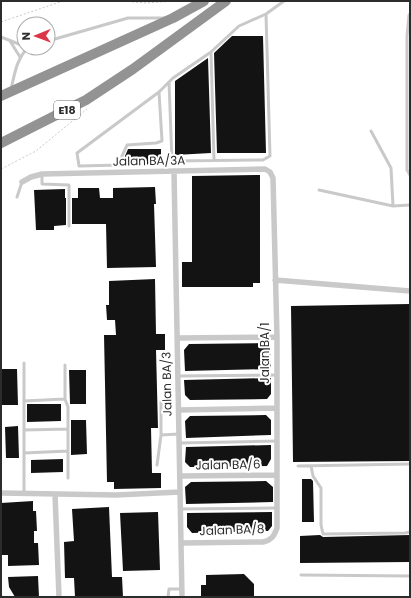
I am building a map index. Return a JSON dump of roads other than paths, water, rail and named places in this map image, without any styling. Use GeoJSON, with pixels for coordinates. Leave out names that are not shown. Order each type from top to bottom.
{"type":"FeatureCollection","features":[{"type":"Feature","properties":{"kind":"highway"},"geometry":{"type":"LineString","coordinates":[[1,96],[173,18],[204,1]]}},
{"type":"Feature","properties":{"kind":"highway","name":"E18"},"geometry":{"type":"LineString","coordinates":[[1,143],[86,100],[133,69],[226,1]]}},
{"type":"Feature","properties":{"kind":"street","name":"Jalan BA/3A"},"geometry":{"type":"LineString","coordinates":[[22,182],[31,177],[42,174],[265,169],[270,172],[273,178]]}},
{"type":"Feature","properties":{"kind":"street","name":"Jalan BA/3"},"geometry":{"type":"LineString","coordinates":[[174,171],[182,597]]}},
{"type":"Feature","properties":{"kind":"street","name":"Jalan BA/1"},"geometry":{"type":"LineString","coordinates":[[273,178],[277,375],[277,528]]}},
{"type":"Feature","properties":{"kind":"street"},"geometry":{"type":"LineString","coordinates":[[275,280],[410,291]]}},
{"type":"Feature","properties":{"kind":"street"},"geometry":{"type":"LineString","coordinates":[[177,338],[276,337]]}},
{"type":"Feature","properties":{"kind":"street"},"geometry":{"type":"LineString","coordinates":[[179,410],[277,408]]}},
{"type":"Feature","properties":{"kind":"street","name":"Jalan BA/6"},"geometry":{"type":"LineString","coordinates":[[180,476],[277,475]]}},
{"type":"Feature","properties":{"kind":"street"},"geometry":{"type":"LineString","coordinates":[[1,493],[116,495],[180,492]]}},
{"type":"Feature","properties":{"kind":"street"},"geometry":{"type":"LineString","coordinates":[[55,494],[59,597]]}},
{"type":"Feature","properties":{"kind":"street","name":"Jalan BA/8"},"geometry":{"type":"LineString","coordinates":[[181,543],[263,542],[270,540],[275,535],[277,528]]}},
{"type":"Feature","properties":{"kind":"lane"},"geometry":{"type":"LineString","coordinates":[[159,92],[162,141],[156,143],[127,145],[120,165],[79,166],[77,153],[159,92],[173,78],[211,52],[239,26],[266,14],[284,1]]}},
{"type":"Feature","properties":{"kind":"lane"},"geometry":{"type":"LineString","coordinates":[[169,82],[172,161],[263,160],[270,156],[266,14]]}},
{"type":"Feature","properties":{"kind":"lane"},"geometry":{"type":"LineString","coordinates":[[410,14],[407,36],[407,170],[410,175]]}},
{"type":"Feature","properties":{"kind":"lane"},"geometry":{"type":"LineString","coordinates":[[56,39],[128,18],[173,18]]}},
{"type":"Feature","properties":{"kind":"lane"},"geometry":{"type":"LineString","coordinates":[[1,37],[16,43]]}},
{"type":"Feature","properties":{"kind":"lane"},"geometry":{"type":"LineString","coordinates":[[10,41],[16,50]]}},
{"type":"Feature","properties":{"kind":"lane"},"geometry":{"type":"LineString","coordinates":[[211,52],[214,160]]}},
{"type":"Feature","properties":{"kind":"lane"},"geometry":{"type":"LineString","coordinates":[[11,91],[20,56]]}},
{"type":"Feature","properties":{"kind":"lane"},"geometry":{"type":"LineString","coordinates":[[371,131],[391,168],[393,206]]}},
{"type":"Feature","properties":{"kind":"lane"},"geometry":{"type":"LineString","coordinates":[[42,174],[42,184],[69,186],[69,226]]}},
{"type":"Feature","properties":{"kind":"lane"},"geometry":{"type":"LineString","coordinates":[[17,196],[22,182]]}},
{"type":"Feature","properties":{"kind":"lane"},"geometry":{"type":"LineString","coordinates":[[319,190],[393,206],[410,205]]}},
{"type":"Feature","properties":{"kind":"lane"},"geometry":{"type":"LineString","coordinates":[[24,363],[24,493]]}},
{"type":"Feature","properties":{"kind":"lane"},"geometry":{"type":"LineString","coordinates":[[65,364],[65,400],[68,407],[68,478]]}},
{"type":"Feature","properties":{"kind":"lane"},"geometry":{"type":"LineString","coordinates":[[178,376],[277,375]]}},
{"type":"Feature","properties":{"kind":"lane"},"geometry":{"type":"LineString","coordinates":[[24,401],[65,400]]}},
{"type":"Feature","properties":{"kind":"lane"},"geometry":{"type":"LineString","coordinates":[[157,465],[161,435],[161,402]]}},
{"type":"Feature","properties":{"kind":"lane"},"geometry":{"type":"LineString","coordinates":[[24,430],[68,429]]}},
{"type":"Feature","properties":{"kind":"lane"},"geometry":{"type":"LineString","coordinates":[[161,435],[179,434]]}},
{"type":"Feature","properties":{"kind":"lane"},"geometry":{"type":"LineString","coordinates":[[179,443],[277,441]]}},
{"type":"Feature","properties":{"kind":"lane"},"geometry":{"type":"LineString","coordinates":[[24,453],[68,451]]}},
{"type":"Feature","properties":{"kind":"lane"},"geometry":{"type":"LineString","coordinates":[[298,466],[410,464]]}},
{"type":"Feature","properties":{"kind":"lane"},"geometry":{"type":"LineString","coordinates":[[311,466],[313,476],[322,488],[322,534],[410,532]]}},
{"type":"Feature","properties":{"kind":"lane"},"geometry":{"type":"LineString","coordinates":[[180,509],[277,508]]}},
{"type":"Feature","properties":{"kind":"lane"},"geometry":{"type":"LineString","coordinates":[[301,575],[410,576]]}},
{"type":"Feature","properties":{"kind":"lane"},"geometry":{"type":"LineString","coordinates":[[168,597],[169,589],[182,589]]}}]}
